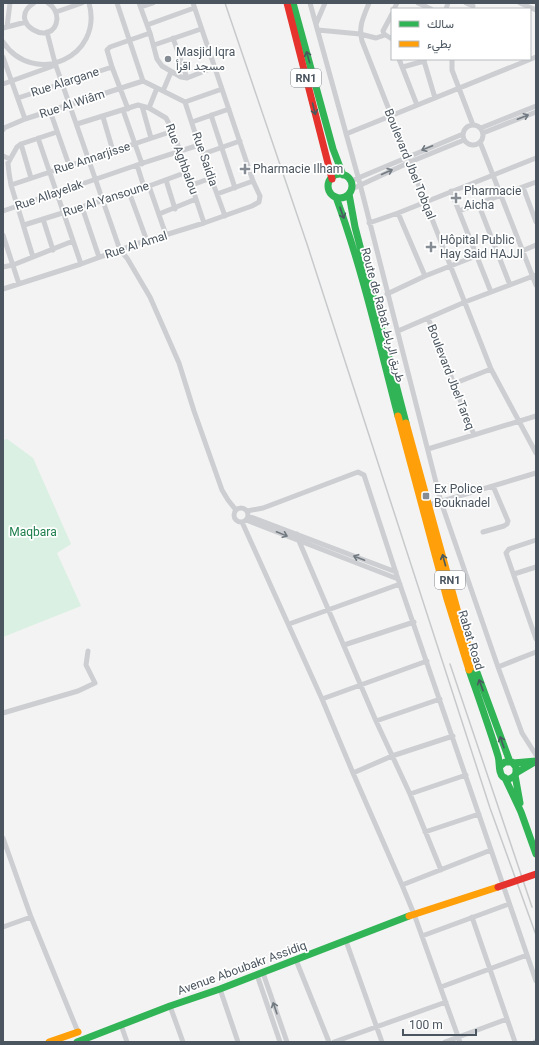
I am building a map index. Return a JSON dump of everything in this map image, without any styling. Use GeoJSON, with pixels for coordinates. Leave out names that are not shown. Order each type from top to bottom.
{"type":"FeatureCollection","features":[{"type":"Feature","properties":{"kind":"main road","name":"RN1"},"geometry":{"type":"LineString","coordinates":[[287,3],[332,179],[329,183],[329,189],[336,197]]}},
{"type":"Feature","properties":{"kind":"main road","name":"RN1"},"geometry":{"type":"LineString","coordinates":[[293,3],[333,149],[343,175]]}},
{"type":"Feature","properties":{"kind":"main road"},"geometry":{"type":"LineString","coordinates":[[332,179],[337,175],[343,175],[354,179]]}},
{"type":"Feature","properties":{"kind":"main road","name":"RN1"},"geometry":{"type":"LineString","coordinates":[[350,192],[354,179]]}},
{"type":"Feature","properties":{"kind":"main road"},"geometry":{"type":"LineString","coordinates":[[336,197],[343,198],[350,192]]}},
{"type":"Feature","properties":{"kind":"main road","name":"Route de Rabat طريق الرباط"},"geometry":{"type":"LineString","coordinates":[[350,192],[361,249],[467,644],[506,753],[511,762]]}},
{"type":"Feature","properties":{"kind":"main road","name":"Route de Rabat طريق الرباط"},"geometry":{"type":"LineString","coordinates":[[336,197],[358,261],[447,599],[500,766]]}},
{"type":"Feature","properties":{"kind":"main road"},"geometry":{"type":"LineString","coordinates":[[500,766],[504,763],[511,762],[536,761]]}},
{"type":"Feature","properties":{"kind":"main road"},"geometry":{"type":"LineString","coordinates":[[505,778],[510,779],[536,761]]}},
{"type":"Feature","properties":{"kind":"main road","name":"RN1"},"geometry":{"type":"LineString","coordinates":[[511,762],[516,767],[521,812]]}},
{"type":"Feature","properties":{"kind":"main road","name":"RN1"},"geometry":{"type":"LineString","coordinates":[[500,766],[500,772],[505,778],[521,812],[536,854]]}},
{"type":"Feature","properties":{"kind":"main road","name":"Avenue Aboubakr Assidiq"},"geometry":{"type":"LineString","coordinates":[[80,1041],[170,1006],[220,990],[414,914],[536,874]]}},
{"type":"Feature","properties":{"kind":"main road"},"geometry":{"type":"LineString","coordinates":[[49,1042],[78,1032],[80,1041]]}},
{"type":"Feature","properties":{"kind":"street"},"geometry":{"type":"LineString","coordinates":[[34,3],[29,6],[26,12],[26,22],[29,28],[41,33],[47,32],[55,25],[57,18],[56,12],[48,3]]}},
{"type":"Feature","properties":{"kind":"street"},"geometry":{"type":"LineString","coordinates":[[56,12],[82,3]]}},
{"type":"Feature","properties":{"kind":"street"},"geometry":{"type":"LineString","coordinates":[[3,84],[56,64],[67,59],[74,53],[85,39],[91,22],[89,3]]}},
{"type":"Feature","properties":{"kind":"street"},"geometry":{"type":"LineString","coordinates":[[118,3],[143,81],[185,102],[222,89]]}},
{"type":"Feature","properties":{"kind":"street"},"geometry":{"type":"LineString","coordinates":[[153,3],[140,5],[154,45],[158,62],[171,72],[187,78],[215,67]]}},
{"type":"Feature","properties":{"kind":"street"},"geometry":{"type":"LineString","coordinates":[[310,3],[346,134],[354,179],[360,184],[441,502],[522,733],[536,755]]}},
{"type":"Feature","properties":{"kind":"street"},"geometry":{"type":"LineString","coordinates":[[316,24],[325,3]]}},
{"type":"Feature","properties":{"kind":"street"},"geometry":{"type":"LineString","coordinates":[[360,34],[361,24],[369,3]]}},
{"type":"Feature","properties":{"kind":"street"},"geometry":{"type":"LineString","coordinates":[[418,3],[429,8]]}},
{"type":"Feature","properties":{"kind":"street"},"geometry":{"type":"LineString","coordinates":[[466,3],[473,6]]}},
{"type":"Feature","properties":{"kind":"street"},"geometry":{"type":"LineString","coordinates":[[520,3],[536,10]]}},
{"type":"Feature","properties":{"kind":"street"},"geometry":{"type":"LineString","coordinates":[[7,5],[5,28],[26,22]]}},
{"type":"Feature","properties":{"kind":"street"},"geometry":{"type":"LineString","coordinates":[[147,24],[194,6],[253,181],[217,194]]}},
{"type":"Feature","properties":{"kind":"street"},"geometry":{"type":"LineString","coordinates":[[391,16],[384,29],[385,35],[391,39]]}},
{"type":"Feature","properties":{"kind":"street"},"geometry":{"type":"LineString","coordinates":[[154,45],[201,29]]}},
{"type":"Feature","properties":{"kind":"street"},"geometry":{"type":"LineString","coordinates":[[318,30],[360,34],[376,38],[385,35]]}},
{"type":"Feature","properties":{"kind":"street"},"geometry":{"type":"LineString","coordinates":[[47,32],[62,82],[120,250],[128,258],[150,297],[179,363],[222,490],[236,510]]}},
{"type":"Feature","properties":{"kind":"street"},"geometry":{"type":"LineString","coordinates":[[150,33],[108,49],[108,54],[120,88],[146,186],[159,214],[166,235]]}},
{"type":"Feature","properties":{"kind":"street","name":"Boulevard Jbel Tobqal"},"geometry":{"type":"LineString","coordinates":[[360,34],[450,266],[492,369],[536,453]]}},
{"type":"Feature","properties":{"kind":"street"},"geometry":{"type":"LineString","coordinates":[[174,38],[187,78]]}},
{"type":"Feature","properties":{"kind":"street"},"geometry":{"type":"LineString","coordinates":[[3,42],[11,52],[27,62],[56,64]]}},
{"type":"Feature","properties":{"kind":"street"},"geometry":{"type":"LineString","coordinates":[[180,56],[207,47]]}},
{"type":"Feature","properties":{"kind":"street"},"geometry":{"type":"LineString","coordinates":[[3,57],[24,119]]}},
{"type":"Feature","properties":{"kind":"street"},"geometry":{"type":"LineString","coordinates":[[346,134],[536,58]]}},
{"type":"Feature","properties":{"kind":"street"},"geometry":{"type":"LineString","coordinates":[[400,60],[417,105]]}},
{"type":"Feature","properties":{"kind":"street"},"geometry":{"type":"LineString","coordinates":[[403,67],[424,60],[435,98]]}},
{"type":"Feature","properties":{"kind":"street"},"geometry":{"type":"LineString","coordinates":[[452,60],[452,70],[473,125]]}},
{"type":"Feature","properties":{"kind":"street","name":"Rue Alargane"},"geometry":{"type":"LineString","coordinates":[[18,98],[62,82],[112,67]]}},
{"type":"Feature","properties":{"kind":"street"},"geometry":{"type":"LineString","coordinates":[[163,91],[171,72]]}},
{"type":"Feature","properties":{"kind":"street","name":"Rue Al Wiâm"},"geometry":{"type":"LineString","coordinates":[[3,127],[143,81]]}},
{"type":"Feature","properties":{"kind":"street"},"geometry":{"type":"LineString","coordinates":[[148,108],[157,88]]}},
{"type":"Feature","properties":{"kind":"street","name":"Rue Saidia"},"geometry":{"type":"LineString","coordinates":[[185,102],[199,146],[225,216]]}},
{"type":"Feature","properties":{"kind":"street"},"geometry":{"type":"LineString","coordinates":[[77,124],[137,105],[142,106],[151,138]]}},
{"type":"Feature","properties":{"kind":"street","name":"Rue Aghbalou"},"geometry":{"type":"LineString","coordinates":[[142,106],[166,118],[173,131],[204,223]]}},
{"type":"Feature","properties":{"kind":"street"},"geometry":{"type":"LineString","coordinates":[[482,130],[536,106]]}},
{"type":"Feature","properties":{"kind":"street"},"geometry":{"type":"LineString","coordinates":[[192,122],[229,109]]}},
{"type":"Feature","properties":{"kind":"street"},"geometry":{"type":"LineString","coordinates":[[50,111],[69,165]]}},
{"type":"Feature","properties":{"kind":"street"},"geometry":{"type":"LineString","coordinates":[[482,130],[536,112]]}},
{"type":"Feature","properties":{"kind":"street"},"geometry":{"type":"LineString","coordinates":[[211,115],[235,188]]}},
{"type":"Feature","properties":{"kind":"street"},"geometry":{"type":"LineString","coordinates":[[103,116],[113,151]]}},
{"type":"Feature","properties":{"kind":"street"},"geometry":{"type":"LineString","coordinates":[[473,125],[478,126],[482,130],[483,137],[476,145],[471,145],[464,140],[463,134],[466,128],[473,125]]}},
{"type":"Feature","properties":{"kind":"street","name":"Rue Annarjisse"},"geometry":{"type":"LineString","coordinates":[[11,185],[173,131]]}},
{"type":"Feature","properties":{"kind":"street"},"geometry":{"type":"LineString","coordinates":[[33,257],[11,185],[8,165],[16,149],[21,144],[57,132]]}},
{"type":"Feature","properties":{"kind":"street"},"geometry":{"type":"LineString","coordinates":[[354,179],[463,134]]}},
{"type":"Feature","properties":{"kind":"street"},"geometry":{"type":"LineString","coordinates":[[38,138],[81,264]]}},
{"type":"Feature","properties":{"kind":"street"},"geometry":{"type":"LineString","coordinates":[[350,192],[360,184],[464,140]]}},
{"type":"Feature","properties":{"kind":"street"},"geometry":{"type":"LineString","coordinates":[[202,154],[240,141]]}},
{"type":"Feature","properties":{"kind":"street"},"geometry":{"type":"LineString","coordinates":[[480,142],[522,251],[534,276],[536,285]]}},
{"type":"Feature","properties":{"kind":"street"},"geometry":{"type":"LineString","coordinates":[[21,144],[31,178]]}},
{"type":"Feature","properties":{"kind":"street","name":"Rue Allayelak"},"geometry":{"type":"LineString","coordinates":[[3,211],[139,164],[199,146]]}},
{"type":"Feature","properties":{"kind":"street"},"geometry":{"type":"LineString","coordinates":[[3,156],[10,159]]}},
{"type":"Feature","properties":{"kind":"street"},"geometry":{"type":"LineString","coordinates":[[369,222],[398,213],[536,158]]}},
{"type":"Feature","properties":{"kind":"street","name":"Rue Al Yansoune"},"geometry":{"type":"LineString","coordinates":[[24,225],[187,172]]}},
{"type":"Feature","properties":{"kind":"street"},"geometry":{"type":"LineString","coordinates":[[192,185],[211,178]]}},
{"type":"Feature","properties":{"kind":"street"},"geometry":{"type":"LineString","coordinates":[[166,180],[175,208]]}},
{"type":"Feature","properties":{"kind":"street","name":"Rue Al Amal"},"geometry":{"type":"LineString","coordinates":[[3,288],[81,264],[257,204],[260,200],[259,194],[253,181]]}},
{"type":"Feature","properties":{"kind":"street"},"geometry":{"type":"LineString","coordinates":[[459,211],[536,182]]}},
{"type":"Feature","properties":{"kind":"street"},"geometry":{"type":"LineString","coordinates":[[523,187],[534,207],[536,222]]}},
{"type":"Feature","properties":{"kind":"street"},"geometry":{"type":"LineString","coordinates":[[451,191],[491,292]]}},
{"type":"Feature","properties":{"kind":"street"},"geometry":{"type":"LineString","coordinates":[[129,192],[146,241]]}},
{"type":"Feature","properties":{"kind":"street"},"geometry":{"type":"LineString","coordinates":[[159,214],[196,199]]}},
{"type":"Feature","properties":{"kind":"street"},"geometry":{"type":"LineString","coordinates":[[478,203],[510,285]]}},
{"type":"Feature","properties":{"kind":"street"},"geometry":{"type":"LineString","coordinates":[[82,207],[99,257]]}},
{"type":"Feature","properties":{"kind":"street"},"geometry":{"type":"LineString","coordinates":[[398,213],[425,276]]}},
{"type":"Feature","properties":{"kind":"street"},"geometry":{"type":"LineString","coordinates":[[43,219],[53,250]]}},
{"type":"Feature","properties":{"kind":"street"},"geometry":{"type":"LineString","coordinates":[[3,236],[5,246],[19,284]]}},
{"type":"Feature","properties":{"kind":"street"},"geometry":{"type":"LineString","coordinates":[[3,267],[13,265],[73,241]]}},
{"type":"Feature","properties":{"kind":"street"},"geometry":{"type":"LineString","coordinates":[[522,251],[536,245]]}},
{"type":"Feature","properties":{"kind":"street"},"geometry":{"type":"LineString","coordinates":[[387,294],[425,276],[476,256]]}},
{"type":"Feature","properties":{"kind":"street"},"geometry":{"type":"LineString","coordinates":[[398,331],[465,302],[534,276]]}},
{"type":"Feature","properties":{"kind":"street","name":"Boulevard Jbel Tareq"},"geometry":{"type":"LineString","coordinates":[[428,318],[474,435]]}},
{"type":"Feature","properties":{"kind":"street"},"geometry":{"type":"LineString","coordinates":[[453,384],[492,369]]}},
{"type":"Feature","properties":{"kind":"street"},"geometry":{"type":"LineString","coordinates":[[428,449],[536,416]]}},
{"type":"Feature","properties":{"kind":"street"},"geometry":{"type":"LineString","coordinates":[[236,510],[234,514],[238,521],[263,508],[358,472],[364,475],[399,582],[536,981]]}},
{"type":"Feature","properties":{"kind":"street"},"geometry":{"type":"LineString","coordinates":[[429,505],[536,473]]}},
{"type":"Feature","properties":{"kind":"street"},"geometry":{"type":"LineString","coordinates":[[483,532],[504,526],[508,521],[493,486]]}},
{"type":"Feature","properties":{"kind":"street"},"geometry":{"type":"LineString","coordinates":[[236,510],[242,508],[246,517],[289,624],[402,885],[460,1039]]}},
{"type":"Feature","properties":{"kind":"street"},"geometry":{"type":"LineString","coordinates":[[246,517],[298,534],[396,572]]}},
{"type":"Feature","properties":{"kind":"street"},"geometry":{"type":"LineString","coordinates":[[246,517],[299,541],[399,582]]}},
{"type":"Feature","properties":{"kind":"street"},"geometry":{"type":"LineString","coordinates":[[298,534],[299,541],[327,609],[410,794],[441,870]]}},
{"type":"Feature","properties":{"kind":"street"},"geometry":{"type":"LineString","coordinates":[[536,540],[506,551],[536,639]]}},
{"type":"Feature","properties":{"kind":"street"},"geometry":{"type":"LineString","coordinates":[[514,574],[536,567]]}},
{"type":"Feature","properties":{"kind":"street"},"geometry":{"type":"LineString","coordinates":[[289,624],[399,582]]}},
{"type":"Feature","properties":{"kind":"street"},"geometry":{"type":"LineString","coordinates":[[344,645],[414,622]]}},
{"type":"Feature","properties":{"kind":"street"},"geometry":{"type":"LineString","coordinates":[[3,713],[95,683],[86,665],[88,651]]}},
{"type":"Feature","properties":{"kind":"street"},"geometry":{"type":"LineString","coordinates":[[498,667],[536,652]]}},
{"type":"Feature","properties":{"kind":"street"},"geometry":{"type":"LineString","coordinates":[[322,698],[427,661]]}},
{"type":"Feature","properties":{"kind":"street"},"geometry":{"type":"LineString","coordinates":[[376,721],[440,699]]}},
{"type":"Feature","properties":{"kind":"street"},"geometry":{"type":"LineString","coordinates":[[353,773],[392,756],[453,736]]}},
{"type":"Feature","properties":{"kind":"street"},"geometry":{"type":"LineString","coordinates":[[410,794],[466,775]]}},
{"type":"Feature","properties":{"kind":"street"},"geometry":{"type":"LineString","coordinates":[[425,832],[479,814]]}},
{"type":"Feature","properties":{"kind":"street"},"geometry":{"type":"LineString","coordinates":[[3,838],[31,917],[78,1032]]}},
{"type":"Feature","properties":{"kind":"street"},"geometry":{"type":"LineString","coordinates":[[402,885],[491,850]]}},
{"type":"Feature","properties":{"kind":"street"},"geometry":{"type":"LineString","coordinates":[[422,936],[509,904]]}},
{"type":"Feature","properties":{"kind":"street"},"geometry":{"type":"LineString","coordinates":[[3,926],[31,917]]}},
{"type":"Feature","properties":{"kind":"street"},"geometry":{"type":"LineString","coordinates":[[472,917],[515,1042]]}},
{"type":"Feature","properties":{"kind":"street"},"geometry":{"type":"LineString","coordinates":[[346,941],[382,1042]]}},
{"type":"Feature","properties":{"kind":"street"},"geometry":{"type":"LineString","coordinates":[[441,986],[527,954]]}},
{"type":"Feature","properties":{"kind":"street"},"geometry":{"type":"LineString","coordinates":[[296,960],[329,1042]]}},
{"type":"Feature","properties":{"kind":"street"},"geometry":{"type":"LineString","coordinates":[[260,974],[280,1042]]}},
{"type":"Feature","properties":{"kind":"street"},"geometry":{"type":"LineString","coordinates":[[260,974],[287,1042]]}},
{"type":"Feature","properties":{"kind":"street"},"geometry":{"type":"LineString","coordinates":[[220,990],[238,1042]]}},
{"type":"Feature","properties":{"kind":"street"},"geometry":{"type":"LineString","coordinates":[[334,1042],[446,1002]]}},
{"type":"Feature","properties":{"kind":"street"},"geometry":{"type":"LineString","coordinates":[[170,1006],[183,1042]]}},
{"type":"Feature","properties":{"kind":"street"},"geometry":{"type":"LineString","coordinates":[[445,1042],[460,1039],[507,1019]]}},
{"type":"Feature","properties":{"kind":"street"},"geometry":{"type":"LineString","coordinates":[[121,1025],[127,1042]]}},
{"type":"Feature","properties":{"kind":"green space","name":"Maqbara"},"geometry":{"type":"Polygon","coordinates":[[[7,439],[33,458],[71,544],[57,553],[81,606],[3,637],[3,440],[7,439]]]}},
{"type":"Feature","properties":{"kind":"railway"},"geometry":{"type":"LineString","coordinates":[[225,3],[307,244],[490,808],[536,935]]}},
{"type":"Feature","properties":{"kind":"railway"},"geometry":{"type":"LineString","coordinates":[[450,664],[532,907]]}},
{"type":"Feature","properties":{"kind":"traffic: fast"},"geometry":{"type":"LineString","coordinates":[[293,3],[333,149],[343,175]]}},
{"type":"Feature","properties":{"kind":"traffic: fast"},"geometry":{"type":"LineString","coordinates":[[340,174],[348,178],[352,186],[348,194],[340,198],[332,194],[328,186],[332,178],[340,174]]}},
{"type":"Feature","properties":{"kind":"traffic: fast"},"geometry":{"type":"LineString","coordinates":[[349,194],[355,227],[406,423]]}},
{"type":"Feature","properties":{"kind":"traffic: fast"},"geometry":{"type":"LineString","coordinates":[[336,197],[362,278],[398,416]]}},
{"type":"Feature","properties":{"kind":"traffic: fast"},"geometry":{"type":"LineString","coordinates":[[475,667],[510,762]]}},
{"type":"Feature","properties":{"kind":"traffic: fast"},"geometry":{"type":"LineString","coordinates":[[469,670],[498,756],[501,775],[509,779],[516,774],[516,767],[512,762],[505,762],[500,766]]}},
{"type":"Feature","properties":{"kind":"traffic: fast"},"geometry":{"type":"LineString","coordinates":[[513,763],[536,761]]}},
{"type":"Feature","properties":{"kind":"traffic: fast"},"geometry":{"type":"LineString","coordinates":[[516,773],[533,763]]}},
{"type":"Feature","properties":{"kind":"traffic: fast"},"geometry":{"type":"LineString","coordinates":[[515,775],[520,803]]}},
{"type":"Feature","properties":{"kind":"traffic: fast"},"geometry":{"type":"LineString","coordinates":[[505,778],[521,812],[536,854]]}},
{"type":"Feature","properties":{"kind":"traffic: fast"},"geometry":{"type":"LineString","coordinates":[[77,1042],[409,916]]}},
{"type":"Feature","properties":{"kind":"traffic: slow"},"geometry":{"type":"LineString","coordinates":[[398,416],[447,599],[469,670]]}},
{"type":"Feature","properties":{"kind":"traffic: slow"},"geometry":{"type":"LineString","coordinates":[[406,423],[460,620],[475,667]]}},
{"type":"Feature","properties":{"kind":"traffic: slow"},"geometry":{"type":"LineString","coordinates":[[409,916],[498,887]]}},
{"type":"Feature","properties":{"kind":"traffic: slow"},"geometry":{"type":"LineString","coordinates":[[49,1042],[78,1032]]}},
{"type":"Feature","properties":{"kind":"traffic: jam"},"geometry":{"type":"LineString","coordinates":[[287,3],[332,179]]}},
{"type":"Feature","properties":{"kind":"traffic: jam"},"geometry":{"type":"LineString","coordinates":[[498,887],[536,874]]}},
{"type":"Feature","properties":{"kind":"place","name":"Masjid Iqra مسجد اقرأ"},"geometry":{"type":"Point","coordinates":[168,59]}},
{"type":"Feature","properties":{"kind":"place","name":"Pharmacie Ilham"},"geometry":{"type":"Point","coordinates":[245,169]}},
{"type":"Feature","properties":{"kind":"place","name":"Pharmacie Aicha"},"geometry":{"type":"Point","coordinates":[456,198]}},
{"type":"Feature","properties":{"kind":"place","name":"Hôpital Public Hay Said HAJJI"},"geometry":{"type":"Point","coordinates":[431,247]}},
{"type":"Feature","properties":{"kind":"place","name":"Ex Police Bouknadel"},"geometry":{"type":"Point","coordinates":[426,496]}}]}
